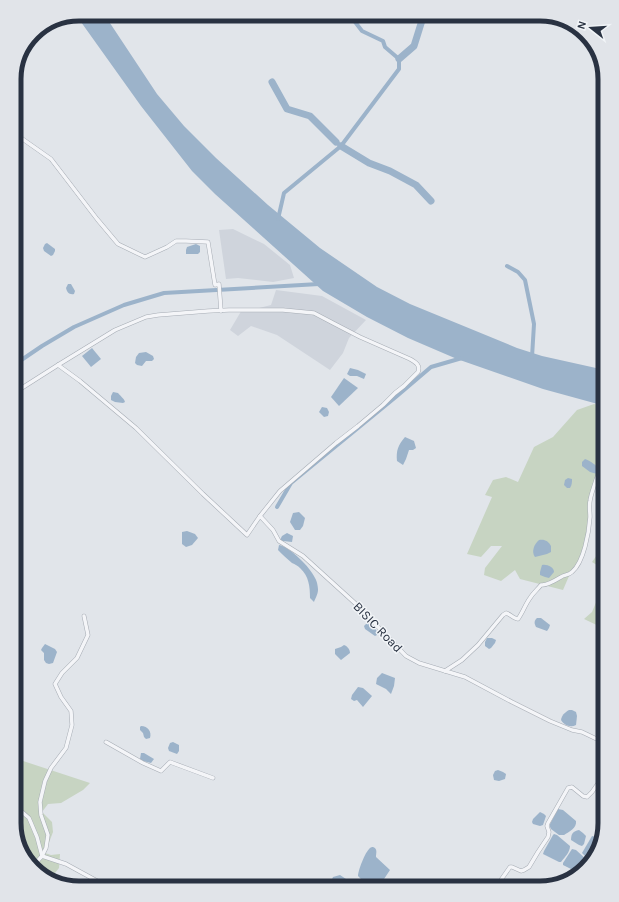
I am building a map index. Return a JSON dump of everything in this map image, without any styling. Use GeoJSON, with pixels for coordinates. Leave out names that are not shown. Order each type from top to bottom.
{"type":"FeatureCollection","features":[{"type":"Feature","properties":{"kind":"street"},"geometry":{"type":"LineString","coordinates":[[21,138],[51,159],[118,244],[145,257],[167,247],[176,241],[186,240],[208,242],[215,284],[219,284],[221,310]]}},
{"type":"Feature","properties":{"kind":"street"},"geometry":{"type":"LineString","coordinates":[[21,389],[58,365],[115,330],[146,317],[221,310],[283,310],[314,312],[360,337],[410,359],[416,363],[419,369],[418,372],[404,386],[383,405],[280,491],[264,510],[247,535],[193,485],[136,428],[80,380],[58,365]]}},
{"type":"Feature","properties":{"kind":"street"},"geometry":{"type":"LineString","coordinates":[[445,671],[462,660],[478,645],[503,615],[506,613],[518,619],[533,592],[541,586],[572,573],[580,561],[586,542],[589,525],[590,501],[598,474]]}},
{"type":"Feature","properties":{"kind":"street","name":"BISIC Road"},"geometry":{"type":"LineString","coordinates":[[260,516],[273,530],[279,541],[303,556],[357,605],[406,656],[419,663],[465,677],[550,721],[572,730],[582,732],[598,740]]}},
{"type":"Feature","properties":{"kind":"street"},"geometry":{"type":"LineString","coordinates":[[36,862],[46,848],[48,835],[41,815],[40,802],[43,788],[51,768],[66,748],[72,725],[71,710],[61,697],[55,684],[62,672],[77,658],[88,636],[84,616]]}},
{"type":"Feature","properties":{"kind":"street"},"geometry":{"type":"LineString","coordinates":[[106,742],[143,763],[161,771],[170,762],[213,778]]}},
{"type":"Feature","properties":{"kind":"street"},"geometry":{"type":"LineString","coordinates":[[500,881],[510,867],[521,871],[530,867],[548,837],[548,823],[568,788],[572,787],[583,796],[587,797],[598,783]]}},
{"type":"Feature","properties":{"kind":"street"},"geometry":{"type":"LineString","coordinates":[[21,811],[29,818],[37,837],[42,856]]}},
{"type":"Feature","properties":{"kind":"street"},"geometry":{"type":"LineString","coordinates":[[42,856],[66,864],[97,881]]}},
{"type":"Feature","properties":{"kind":"shaded area"},"geometry":{"type":"Polygon","coordinates":[[[233,229],[264,244],[290,265],[294,278],[273,282],[238,278],[226,279],[219,230],[233,229]]]}},
{"type":"Feature","properties":{"kind":"shaded area"},"geometry":{"type":"Polygon","coordinates":[[[276,290],[322,296],[366,320],[349,338],[343,353],[330,370],[277,335],[251,326],[238,336],[230,330],[243,308],[259,308],[271,305],[276,290]]]}},
{"type":"Feature","properties":{"kind":"green space"},"geometry":{"type":"Polygon","coordinates":[[[594,404],[598,405],[598,484],[589,497],[588,532],[579,561],[569,576],[563,590],[520,579],[515,570],[501,581],[484,575],[485,568],[502,546],[491,546],[481,557],[467,554],[492,497],[485,495],[493,480],[506,477],[518,482],[534,447],[553,437],[577,410],[594,404]]]}},
{"type":"Feature","properties":{"kind":"green space"},"geometry":{"type":"Polygon","coordinates":[[[598,554],[598,566],[592,562],[598,554]]]}},
{"type":"Feature","properties":{"kind":"green space"},"geometry":{"type":"Polygon","coordinates":[[[598,598],[598,626],[584,619],[592,612],[598,598]]]}},
{"type":"Feature","properties":{"kind":"green space"},"geometry":{"type":"Polygon","coordinates":[[[21,760],[90,783],[83,790],[61,803],[48,804],[42,812],[52,822],[53,832],[45,853],[51,855],[60,854],[59,868],[54,875],[44,869],[33,858],[25,845],[21,831],[21,760]]]}},
{"type":"Feature","properties":{"kind":"water"},"geometry":{"type":"Polygon","coordinates":[[[80,21],[109,21],[157,94],[184,126],[216,158],[268,205],[320,248],[377,287],[410,304],[517,348],[542,356],[598,368],[598,404],[543,389],[457,359],[408,338],[367,317],[323,291],[215,194],[192,171],[141,106],[80,21]]]}},
{"type":"Feature","properties":{"kind":"water"},"geometry":{"type":"Polygon","coordinates":[[[47,243],[55,249],[53,255],[51,256],[44,251],[43,248],[47,243]]]}},
{"type":"Feature","properties":{"kind":"water"},"geometry":{"type":"Polygon","coordinates":[[[196,244],[200,246],[200,252],[198,254],[186,254],[187,247],[196,244]]]}},
{"type":"Feature","properties":{"kind":"water"},"geometry":{"type":"Polygon","coordinates":[[[68,284],[71,284],[75,291],[74,294],[70,294],[68,292],[66,288],[68,284]]]}},
{"type":"Feature","properties":{"kind":"water"},"geometry":{"type":"Polygon","coordinates":[[[92,348],[101,359],[91,367],[82,356],[92,348]]]}},
{"type":"Feature","properties":{"kind":"water"},"geometry":{"type":"Polygon","coordinates":[[[146,352],[153,356],[154,359],[152,361],[146,361],[142,366],[137,365],[135,363],[136,357],[139,353],[146,352]]]}},
{"type":"Feature","properties":{"kind":"water"},"geometry":{"type":"Polygon","coordinates":[[[350,368],[366,374],[364,379],[347,374],[350,368]]]}},
{"type":"Feature","properties":{"kind":"water"},"geometry":{"type":"Polygon","coordinates":[[[344,378],[358,388],[339,406],[331,397],[344,378]]]}},
{"type":"Feature","properties":{"kind":"water"},"geometry":{"type":"Polygon","coordinates":[[[113,392],[118,393],[125,402],[115,402],[111,400],[113,392]]]}},
{"type":"Feature","properties":{"kind":"water"},"geometry":{"type":"Polygon","coordinates":[[[322,407],[327,408],[329,412],[328,416],[324,417],[319,412],[322,407]]]}},
{"type":"Feature","properties":{"kind":"water"},"geometry":{"type":"Polygon","coordinates":[[[405,437],[414,441],[416,448],[409,450],[403,465],[397,461],[397,454],[399,445],[405,437]]]}},
{"type":"Feature","properties":{"kind":"water"},"geometry":{"type":"Polygon","coordinates":[[[585,459],[597,466],[597,474],[590,472],[582,466],[582,462],[585,459]]]}},
{"type":"Feature","properties":{"kind":"water"},"geometry":{"type":"Polygon","coordinates":[[[568,478],[572,479],[572,485],[570,488],[567,488],[564,485],[565,480],[568,478]]]}},
{"type":"Feature","properties":{"kind":"water"},"geometry":{"type":"Polygon","coordinates":[[[299,512],[305,518],[303,526],[300,530],[295,530],[290,522],[293,513],[299,512]]]}},
{"type":"Feature","properties":{"kind":"water"},"geometry":{"type":"Polygon","coordinates":[[[187,531],[195,534],[198,538],[192,545],[186,547],[182,544],[182,532],[187,531]]]}},
{"type":"Feature","properties":{"kind":"water"},"geometry":{"type":"Polygon","coordinates":[[[287,533],[293,536],[292,542],[280,540],[282,536],[287,533]]]}},
{"type":"Feature","properties":{"kind":"water"},"geometry":{"type":"Polygon","coordinates":[[[539,540],[545,540],[549,543],[551,546],[551,552],[535,557],[533,553],[534,548],[539,540]]]}},
{"type":"Feature","properties":{"kind":"water"},"geometry":{"type":"Polygon","coordinates":[[[279,545],[294,553],[312,574],[318,589],[314,602],[310,598],[307,578],[303,571],[278,550],[279,545]]]}},
{"type":"Feature","properties":{"kind":"water"},"geometry":{"type":"Polygon","coordinates":[[[542,565],[550,566],[554,570],[549,578],[540,575],[542,565]]]}},
{"type":"Feature","properties":{"kind":"water"},"geometry":{"type":"Polygon","coordinates":[[[537,618],[541,618],[550,625],[547,631],[536,627],[535,620],[537,618]]]}},
{"type":"Feature","properties":{"kind":"water"},"geometry":{"type":"Polygon","coordinates":[[[368,622],[379,634],[375,636],[365,629],[364,626],[368,622]]]}},
{"type":"Feature","properties":{"kind":"water"},"geometry":{"type":"Polygon","coordinates":[[[487,638],[496,640],[489,649],[485,646],[487,638]]]}},
{"type":"Feature","properties":{"kind":"water"},"geometry":{"type":"Polygon","coordinates":[[[45,644],[55,649],[57,652],[53,663],[46,663],[44,660],[44,653],[41,650],[45,644]]]}},
{"type":"Feature","properties":{"kind":"water"},"geometry":{"type":"Polygon","coordinates":[[[344,645],[348,648],[350,653],[341,660],[335,654],[335,649],[344,645]]]}},
{"type":"Feature","properties":{"kind":"water"},"geometry":{"type":"Polygon","coordinates":[[[382,673],[395,678],[391,694],[386,689],[376,684],[377,678],[382,673]]]}},
{"type":"Feature","properties":{"kind":"water"},"geometry":{"type":"Polygon","coordinates":[[[358,687],[363,688],[372,696],[363,707],[357,700],[354,701],[351,699],[358,687]]]}},
{"type":"Feature","properties":{"kind":"water"},"geometry":{"type":"Polygon","coordinates":[[[569,710],[576,712],[576,725],[567,726],[561,720],[564,714],[569,710]]]}},
{"type":"Feature","properties":{"kind":"water"},"geometry":{"type":"Polygon","coordinates":[[[141,726],[146,727],[149,730],[150,738],[146,739],[144,737],[140,730],[141,726]]]}},
{"type":"Feature","properties":{"kind":"water"},"geometry":{"type":"Polygon","coordinates":[[[173,742],[179,745],[179,751],[177,754],[169,751],[168,748],[170,743],[173,742]]]}},
{"type":"Feature","properties":{"kind":"water"},"geometry":{"type":"Polygon","coordinates":[[[141,753],[144,753],[154,759],[151,763],[143,761],[140,759],[141,753]]]}},
{"type":"Feature","properties":{"kind":"water"},"geometry":{"type":"Polygon","coordinates":[[[498,770],[506,774],[505,779],[499,781],[494,780],[493,775],[495,771],[498,770]]]}},
{"type":"Feature","properties":{"kind":"water"},"geometry":{"type":"Polygon","coordinates":[[[558,809],[563,810],[576,821],[574,828],[564,835],[559,835],[550,827],[550,824],[558,809]]]}},
{"type":"Feature","properties":{"kind":"water"},"geometry":{"type":"Polygon","coordinates":[[[540,812],[546,816],[543,825],[540,826],[533,824],[532,822],[540,812]]]}},
{"type":"Feature","properties":{"kind":"water"},"geometry":{"type":"Polygon","coordinates":[[[579,830],[586,836],[582,846],[571,840],[573,833],[579,830]]]}},
{"type":"Feature","properties":{"kind":"water"},"geometry":{"type":"Polygon","coordinates":[[[554,834],[570,846],[561,862],[543,854],[554,834]]]}},
{"type":"Feature","properties":{"kind":"water"},"geometry":{"type":"Polygon","coordinates":[[[592,836],[596,837],[594,845],[586,857],[582,853],[592,836]]]}},
{"type":"Feature","properties":{"kind":"water"},"geometry":{"type":"Polygon","coordinates":[[[371,847],[375,848],[376,850],[376,857],[390,870],[383,881],[364,881],[358,876],[360,866],[366,853],[371,847]]]}},
{"type":"Feature","properties":{"kind":"water"},"geometry":{"type":"Polygon","coordinates":[[[572,849],[576,850],[585,859],[573,870],[563,865],[572,849]]]}},
{"type":"Feature","properties":{"kind":"water"},"geometry":{"type":"Polygon","coordinates":[[[340,875],[346,879],[346,881],[331,881],[333,877],[340,875]]]}},
{"type":"Feature","properties":{"kind":"waterway"},"geometry":{"type":"LineString","coordinates":[[341,146],[399,69],[399,59],[385,47],[383,41],[362,31],[354,21]]}},
{"type":"Feature","properties":{"kind":"waterway"},"geometry":{"type":"LineString","coordinates":[[399,59],[414,46],[422,21]]}},
{"type":"Feature","properties":{"kind":"waterway"},"geometry":{"type":"LineString","coordinates":[[272,82],[287,109],[310,116],[336,142]]}},
{"type":"Feature","properties":{"kind":"waterway"},"geometry":{"type":"LineString","coordinates":[[278,219],[284,193],[341,146],[336,142]]}},
{"type":"Feature","properties":{"kind":"waterway"},"geometry":{"type":"LineString","coordinates":[[341,146],[369,163],[390,171],[416,185],[431,201]]}},
{"type":"Feature","properties":{"kind":"waterway"},"geometry":{"type":"LineString","coordinates":[[507,266],[518,272],[525,280],[534,324],[532,357]]}},
{"type":"Feature","properties":{"kind":"waterway"},"geometry":{"type":"LineString","coordinates":[[21,360],[74,327],[124,305],[164,293],[319,284]]}},
{"type":"Feature","properties":{"kind":"waterway"},"geometry":{"type":"LineString","coordinates":[[277,507],[291,483],[431,367],[462,358]]}}]}
